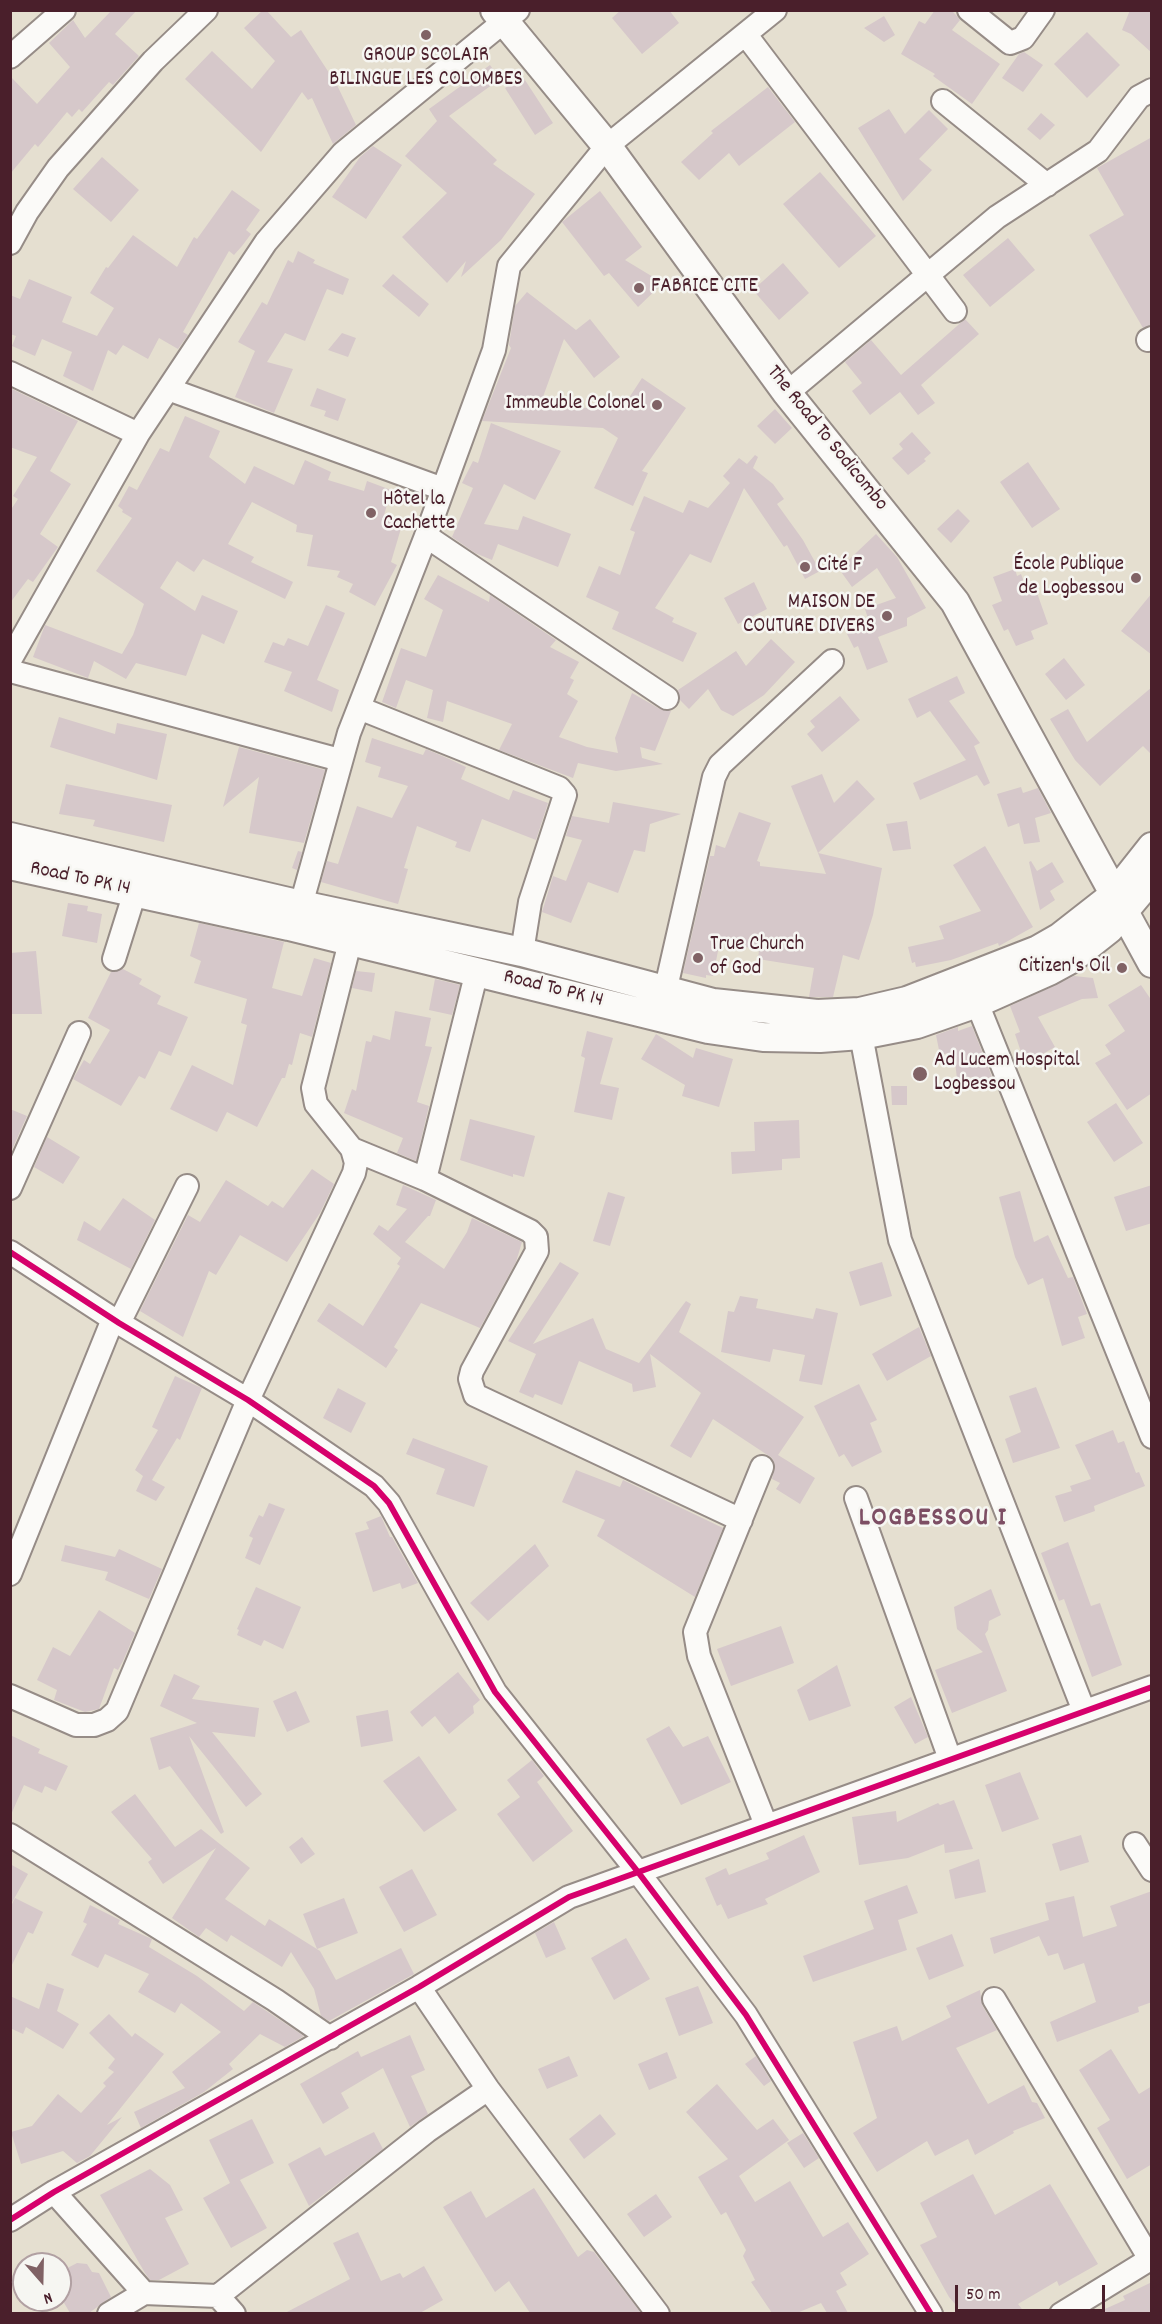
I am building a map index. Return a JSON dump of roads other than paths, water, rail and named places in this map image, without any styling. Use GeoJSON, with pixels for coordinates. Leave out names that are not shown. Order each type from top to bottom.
{"type":"FeatureCollection","features":[{"type":"Feature","properties":{"kind":"main road","name":"The Road To Sodicombo"},"geometry":{"type":"LineString","coordinates":[[506,14],[607,146],[787,393],[955,602],[1152,963]]}},
{"type":"Feature","properties":{"kind":"main road","name":"Road To PK 14"},"geometry":{"type":"LineString","coordinates":[[10,837],[301,905],[522,952],[712,1003],[772,1011],[860,1012],[907,1001],[1038,950],[1078,939]]}},
{"type":"Feature","properties":{"kind":"main road"},"geometry":{"type":"LineString","coordinates":[[1119,904],[1152,848]]}},
{"type":"Feature","properties":{"kind":"main road","name":"Road To PK 14"},"geometry":{"type":"LineString","coordinates":[[10,865],[289,926],[708,1029],[763,1037],[820,1038],[861,1035],[917,1024],[977,1003],[1049,971],[1078,939]]}},
{"type":"Feature","properties":{"kind":"main road"},"geometry":{"type":"LineString","coordinates":[[1078,939],[1152,878]]}},
{"type":"Feature","properties":{"kind":"street"},"geometry":{"type":"LineString","coordinates":[[10,57],[64,10]]}},
{"type":"Feature","properties":{"kind":"street"},"geometry":{"type":"LineString","coordinates":[[10,243],[27,212],[58,168],[153,62],[206,10]]}},
{"type":"Feature","properties":{"kind":"street"},"geometry":{"type":"LineString","coordinates":[[301,905],[340,760],[494,350],[509,266],[607,146],[776,10]]}},
{"type":"Feature","properties":{"kind":"street"},"geometry":{"type":"LineString","coordinates":[[969,10],[1010,43],[1023,38],[1043,10]]}},
{"type":"Feature","properties":{"kind":"street"},"geometry":{"type":"LineString","coordinates":[[10,660],[138,434],[266,242],[343,153],[506,14]]}},
{"type":"Feature","properties":{"kind":"street"},"geometry":{"type":"LineString","coordinates":[[746,35],[955,311]]}},
{"type":"Feature","properties":{"kind":"street"},"geometry":{"type":"LineString","coordinates":[[787,393],[997,217],[1098,151],[1139,97],[1152,90]]}},
{"type":"Feature","properties":{"kind":"street"},"geometry":{"type":"LineString","coordinates":[[943,101],[1047,185]]}},
{"type":"Feature","properties":{"kind":"street"},"geometry":{"type":"LineString","coordinates":[[10,373],[138,434]]}},
{"type":"Feature","properties":{"kind":"street"},"geometry":{"type":"LineString","coordinates":[[168,389],[443,489]]}},
{"type":"Feature","properties":{"kind":"street"},"geometry":{"type":"LineString","coordinates":[[426,536],[667,698]]}},
{"type":"Feature","properties":{"kind":"street"},"geometry":{"type":"LineString","coordinates":[[665,992],[714,777],[720,765],[832,662]]}},
{"type":"Feature","properties":{"kind":"street"},"geometry":{"type":"LineString","coordinates":[[10,671],[340,760]]}},
{"type":"Feature","properties":{"kind":"street"},"geometry":{"type":"LineString","coordinates":[[359,708],[559,788],[565,795],[530,902],[522,952]]}},
{"type":"Feature","properties":{"kind":"street"},"geometry":{"type":"LineString","coordinates":[[114,959],[135,892]]}},
{"type":"Feature","properties":{"kind":"street"},"geometry":{"type":"LineString","coordinates":[[10,1696],[76,1725],[94,1725],[106,1720],[117,1711],[248,1400],[354,1173],[356,1163],[352,1149],[316,1104],[313,1089],[351,942]]}},
{"type":"Feature","properties":{"kind":"street"},"geometry":{"type":"LineString","coordinates":[[425,1179],[477,971]]}},
{"type":"Feature","properties":{"kind":"street"},"geometry":{"type":"LineString","coordinates":[[977,1003],[1152,1437]]}},
{"type":"Feature","properties":{"kind":"street"},"geometry":{"type":"LineString","coordinates":[[10,1188],[78,1033]]}},
{"type":"Feature","properties":{"kind":"street"},"geometry":{"type":"LineString","coordinates":[[861,1035],[900,1240],[1084,1711]]}},
{"type":"Feature","properties":{"kind":"street"},"geometry":{"type":"LineString","coordinates":[[352,1149],[425,1179],[530,1231],[536,1237],[537,1251],[472,1371],[470,1379],[475,1395],[741,1520]]}},
{"type":"Feature","properties":{"kind":"street"},"geometry":{"type":"LineString","coordinates":[[10,1574],[116,1321],[187,1186]]}},
{"type":"Feature","properties":{"kind":"street"},"geometry":{"type":"LineString","coordinates":[[10,1252],[116,1321],[248,1400],[374,1486],[389,1503],[495,1692],[638,1872],[746,2015],[931,2313]]}},
{"type":"Feature","properties":{"kind":"street"},"geometry":{"type":"LineString","coordinates":[[762,1467],[695,1632],[699,1656],[766,1826]]}},
{"type":"Feature","properties":{"kind":"street"},"geometry":{"type":"LineString","coordinates":[[856,1498],[950,1759]]}},
{"type":"Feature","properties":{"kind":"street"},"geometry":{"type":"LineString","coordinates":[[10,2220],[54,2192],[419,1987],[569,1897],[1152,1687]]}},
{"type":"Feature","properties":{"kind":"street"},"geometry":{"type":"LineString","coordinates":[[10,1835],[275,2000],[330,2038]]}},
{"type":"Feature","properties":{"kind":"street"},"geometry":{"type":"LineString","coordinates":[[1135,1844],[1152,1870]]}},
{"type":"Feature","properties":{"kind":"street"},"geometry":{"type":"LineString","coordinates":[[419,1987],[488,2089],[658,2313]]}},
{"type":"Feature","properties":{"kind":"street"},"geometry":{"type":"LineString","coordinates":[[994,2000],[1151,2262]]}},
{"type":"Feature","properties":{"kind":"street"},"geometry":{"type":"LineString","coordinates":[[109,2313],[144,2293],[218,2296],[427,2131],[488,2089]]}},
{"type":"Feature","properties":{"kind":"street"},"geometry":{"type":"LineString","coordinates":[[54,2192],[144,2293]]}},
{"type":"Feature","properties":{"kind":"street"},"geometry":{"type":"LineString","coordinates":[[1061,2313],[1151,2262]]}},
{"type":"Feature","properties":{"kind":"street"},"geometry":{"type":"LineString","coordinates":[[1079,2313],[1151,2262]]}},
{"type":"Feature","properties":{"kind":"street"},"geometry":{"type":"LineString","coordinates":[[218,2296],[234,2313]]}},
{"type":"Feature","properties":{"kind":"place","name":"GROUP SCOLAIR BILINGUE LES COLOMBES"},"geometry":{"type":"Point","coordinates":[426,35]}},
{"type":"Feature","properties":{"kind":"place","name":"FABRICE CITE"},"geometry":{"type":"Point","coordinates":[639,288]}},
{"type":"Feature","properties":{"kind":"place","name":"Immeuble Colonel"},"geometry":{"type":"Point","coordinates":[657,405]}},
{"type":"Feature","properties":{"kind":"place","name":"Hôtel la Cachette"},"geometry":{"type":"Point","coordinates":[371,513]}},
{"type":"Feature","properties":{"kind":"place","name":"Cité F"},"geometry":{"type":"Point","coordinates":[805,567]}},
{"type":"Feature","properties":{"kind":"place","name":"École Publique de Logbessou"},"geometry":{"type":"Point","coordinates":[1136,578]}},
{"type":"Feature","properties":{"kind":"place","name":"MAISON DE COUTURE DIVERS"},"geometry":{"type":"Point","coordinates":[887,616]}},
{"type":"Feature","properties":{"kind":"place","name":"True Church of God"},"geometry":{"type":"Point","coordinates":[698,958]}},
{"type":"Feature","properties":{"kind":"place","name":"Citizen's Oil"},"geometry":{"type":"Point","coordinates":[1122,968]}},
{"type":"Feature","properties":{"kind":"place","name":"Ad Lucem Hospital Logbessou"},"geometry":{"type":"Point","coordinates":[920,1074]}},
{"type":"Feature","properties":{"kind":"district","name":"LOGBESSOU I"},"geometry":{"type":"Point","coordinates":[933,1520]}}]}
